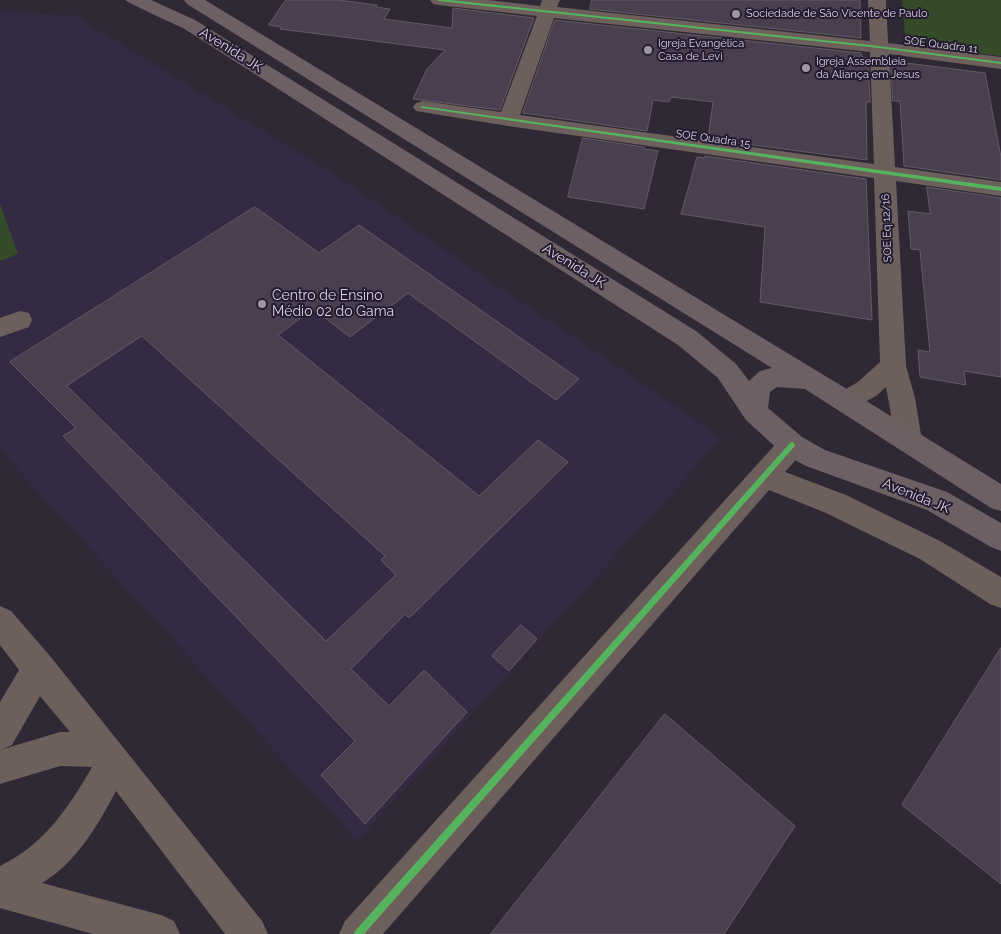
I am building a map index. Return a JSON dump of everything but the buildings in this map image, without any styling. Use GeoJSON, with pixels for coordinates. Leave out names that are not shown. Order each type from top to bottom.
{"type":"FeatureCollection","features":[{"type":"Feature","properties":{"kind":"main road","name":"Avenida JK"},"geometry":{"type":"LineString","coordinates":[[134,0],[155,7],[189,24],[687,338],[728,371],[742,389],[755,412],[792,444],[816,458],[937,501],[1001,538]]}},
{"type":"Feature","properties":{"kind":"main road","name":"Avenida JK"},"geometry":{"type":"LineString","coordinates":[[194,0],[846,401],[1001,499]]}},
{"type":"Feature","properties":{"kind":"main road"},"geometry":{"type":"LineString","coordinates":[[755,412],[754,398],[757,387],[765,380],[778,376],[809,380]]}},
{"type":"Feature","properties":{"kind":"street"},"geometry":{"type":"LineString","coordinates":[[439,0],[550,6],[879,47]]}},
{"type":"Feature","properties":{"kind":"street","name":"SOE Eq 12/16"},"geometry":{"type":"LineString","coordinates":[[877,0],[893,366],[902,398],[909,441]]}},
{"type":"Feature","properties":{"kind":"street"},"geometry":{"type":"LineString","coordinates":[[508,120],[550,6]]}},
{"type":"Feature","properties":{"kind":"street","name":"SOE Quadra 11"},"geometry":{"type":"LineString","coordinates":[[879,47],[1001,63]]}},
{"type":"Feature","properties":{"kind":"street","name":"SOE Quadra 15"},"geometry":{"type":"LineString","coordinates":[[423,107],[1001,189]]}},
{"type":"Feature","properties":{"kind":"street"},"geometry":{"type":"LineString","coordinates":[[846,401],[867,390],[893,366]]}},
{"type":"Feature","properties":{"kind":"street"},"geometry":{"type":"LineString","coordinates":[[358,934],[792,444]]}},
{"type":"Feature","properties":{"kind":"street"},"geometry":{"type":"LineString","coordinates":[[764,476],[836,504],[904,537],[930,550],[1001,594]]}},
{"type":"Feature","properties":{"kind":"street"},"geometry":{"type":"LineString","coordinates":[[0,622],[39,667],[249,934]]}},
{"type":"Feature","properties":{"kind":"street"},"geometry":{"type":"LineString","coordinates":[[0,734],[39,667]]}},
{"type":"Feature","properties":{"kind":"street"},"geometry":{"type":"LineString","coordinates":[[0,767],[29,757],[60,750],[110,756]]}},
{"type":"Feature","properties":{"kind":"street"},"geometry":{"type":"LineString","coordinates":[[0,885],[34,867],[66,838],[89,807],[110,756]]}},
{"type":"Feature","properties":{"kind":"street"},"geometry":{"type":"LineString","coordinates":[[0,890],[161,934]]}},
{"type":"Feature","properties":{"kind":"shaded area","name":"Centro de Ensino Médio 02 do Gama"},"geometry":{"type":"Polygon","coordinates":[[[0,11],[75,16],[327,170],[722,438],[357,841],[0,450],[0,11]]]}},
{"type":"Feature","properties":{"kind":"green space"},"geometry":{"type":"Polygon","coordinates":[[[902,0],[1001,0],[1001,56],[906,45],[902,0]]]}},
{"type":"Feature","properties":{"kind":"green space"},"geometry":{"type":"Polygon","coordinates":[[[0,204],[18,254],[0,261],[0,204]]]}},
{"type":"Feature","properties":{"kind":"cycle path"},"geometry":{"type":"LineString","coordinates":[[439,0],[879,47],[1001,63]]}},
{"type":"Feature","properties":{"kind":"cycle path"},"geometry":{"type":"LineString","coordinates":[[423,107],[1001,189]]}},
{"type":"Feature","properties":{"kind":"cycle path"},"geometry":{"type":"LineString","coordinates":[[358,934],[792,445]]}},
{"type":"Feature","properties":{"kind":"place","name":"Sociedade de São Vicente de Paulo"},"geometry":{"type":"Point","coordinates":[736,14]}},
{"type":"Feature","properties":{"kind":"place","name":"Igreja Evangélica Casa de Levi"},"geometry":{"type":"Point","coordinates":[648,50]}},
{"type":"Feature","properties":{"kind":"place","name":"Igreja Assembleia da Aliança em Jesus"},"geometry":{"type":"Point","coordinates":[806,68]}},
{"type":"Feature","properties":{"kind":"place","name":"Centro de Ensino Médio 02 do Gama"},"geometry":{"type":"Point","coordinates":[262,304]}}]}
